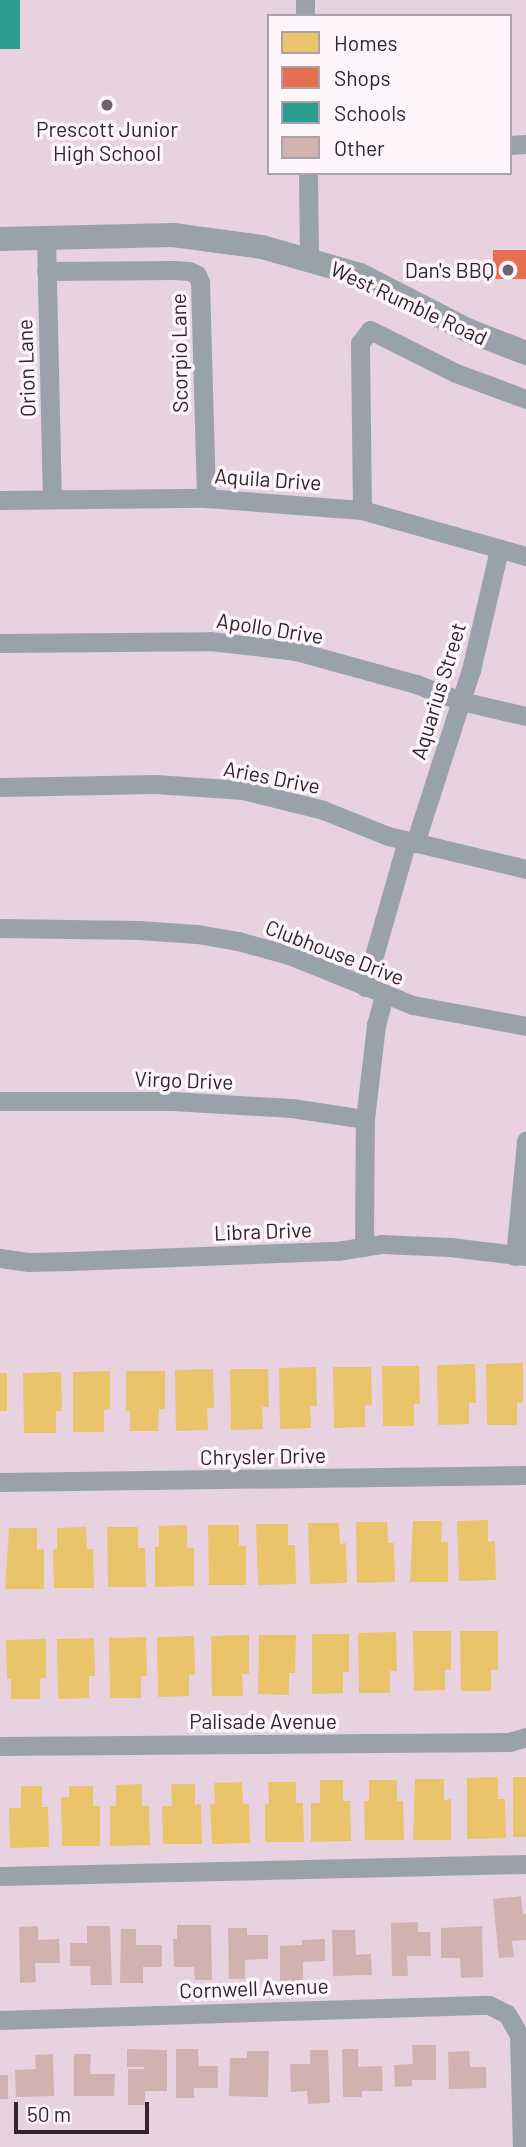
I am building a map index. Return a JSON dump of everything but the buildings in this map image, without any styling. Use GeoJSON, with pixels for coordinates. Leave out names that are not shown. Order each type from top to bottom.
{"type":"FeatureCollection","features":[{"type":"Feature","properties":{"kind":"street"},"geometry":{"type":"LineString","coordinates":[[307,175],[309,258]]}},
{"type":"Feature","properties":{"kind":"street","name":"West Rumble Road"},"geometry":{"type":"LineString","coordinates":[[0,239],[180,236],[262,247],[309,258],[360,275],[476,334],[526,353]]}},
{"type":"Feature","properties":{"kind":"street","name":"Orion Lane"},"geometry":{"type":"LineString","coordinates":[[46,238],[52,497]]}},
{"type":"Feature","properties":{"kind":"street","name":"Scorpio Lane"},"geometry":{"type":"LineString","coordinates":[[46,267],[174,270],[189,271],[197,275],[200,282],[206,498]]}},
{"type":"Feature","properties":{"kind":"street"},"geometry":{"type":"LineString","coordinates":[[362,510],[360,343],[370,330],[456,373],[526,399]]}},
{"type":"Feature","properties":{"kind":"street","name":"Aquila Drive"},"geometry":{"type":"LineString","coordinates":[[0,500],[52,497],[206,498],[362,510],[526,556]]}},
{"type":"Feature","properties":{"kind":"street","name":"Aquarius Street"},"geometry":{"type":"LineString","coordinates":[[365,987],[411,842],[471,670],[499,550]]}},
{"type":"Feature","properties":{"kind":"street","name":"Apollo Drive"},"geometry":{"type":"LineString","coordinates":[[0,643],[210,641],[296,651],[416,684],[461,701],[526,716]]}},
{"type":"Feature","properties":{"kind":"street","name":"Aries Drive"},"geometry":{"type":"LineString","coordinates":[[0,787],[155,784],[243,790],[323,810],[411,842],[526,869]]}},
{"type":"Feature","properties":{"kind":"street","name":"Clubhouse Drive"},"geometry":{"type":"LineString","coordinates":[[0,928],[197,934],[238,940],[289,955],[413,1005],[526,1026]]}},
{"type":"Feature","properties":{"kind":"street"},"geometry":{"type":"LineString","coordinates":[[364,1247],[365,1119],[376,1025],[384,995]]}},
{"type":"Feature","properties":{"kind":"street","name":"Virgo Drive"},"geometry":{"type":"LineString","coordinates":[[0,1101],[173,1101],[292,1108],[365,1119]]}},
{"type":"Feature","properties":{"kind":"street"},"geometry":{"type":"LineString","coordinates":[[521,1256],[526,1141]]}},
{"type":"Feature","properties":{"kind":"street","name":"Libra Drive"},"geometry":{"type":"LineString","coordinates":[[0,1258],[29,1262],[71,1261],[425,1246],[521,1256]]}},
{"type":"Feature","properties":{"kind":"street","name":"Chrysler Drive"},"geometry":{"type":"LineString","coordinates":[[0,1482],[526,1475]]}},
{"type":"Feature","properties":{"kind":"street","name":"Palisade Avenue"},"geometry":{"type":"LineString","coordinates":[[0,1746],[509,1742],[526,1737]]}},
{"type":"Feature","properties":{"kind":"street"},"geometry":{"type":"LineString","coordinates":[[0,1876],[526,1864]]}},
{"type":"Feature","properties":{"kind":"street","name":"Cornwell Avenue"},"geometry":{"type":"LineString","coordinates":[[0,2020],[480,2004],[497,2007],[507,2014],[519,2035],[523,2116]]}},
{"type":"Feature","properties":{"kind":"street"},"geometry":{"type":"LineString","coordinates":[[522,2147],[523,2116]]}},
{"type":"Feature","properties":{"kind":"place","name":"Prescott Junior High School"},"geometry":{"type":"Point","coordinates":[107,105]}},
{"type":"Feature","properties":{"kind":"place","name":"Dan's BBQ"},"geometry":{"type":"Point","coordinates":[508,270]}}]}
